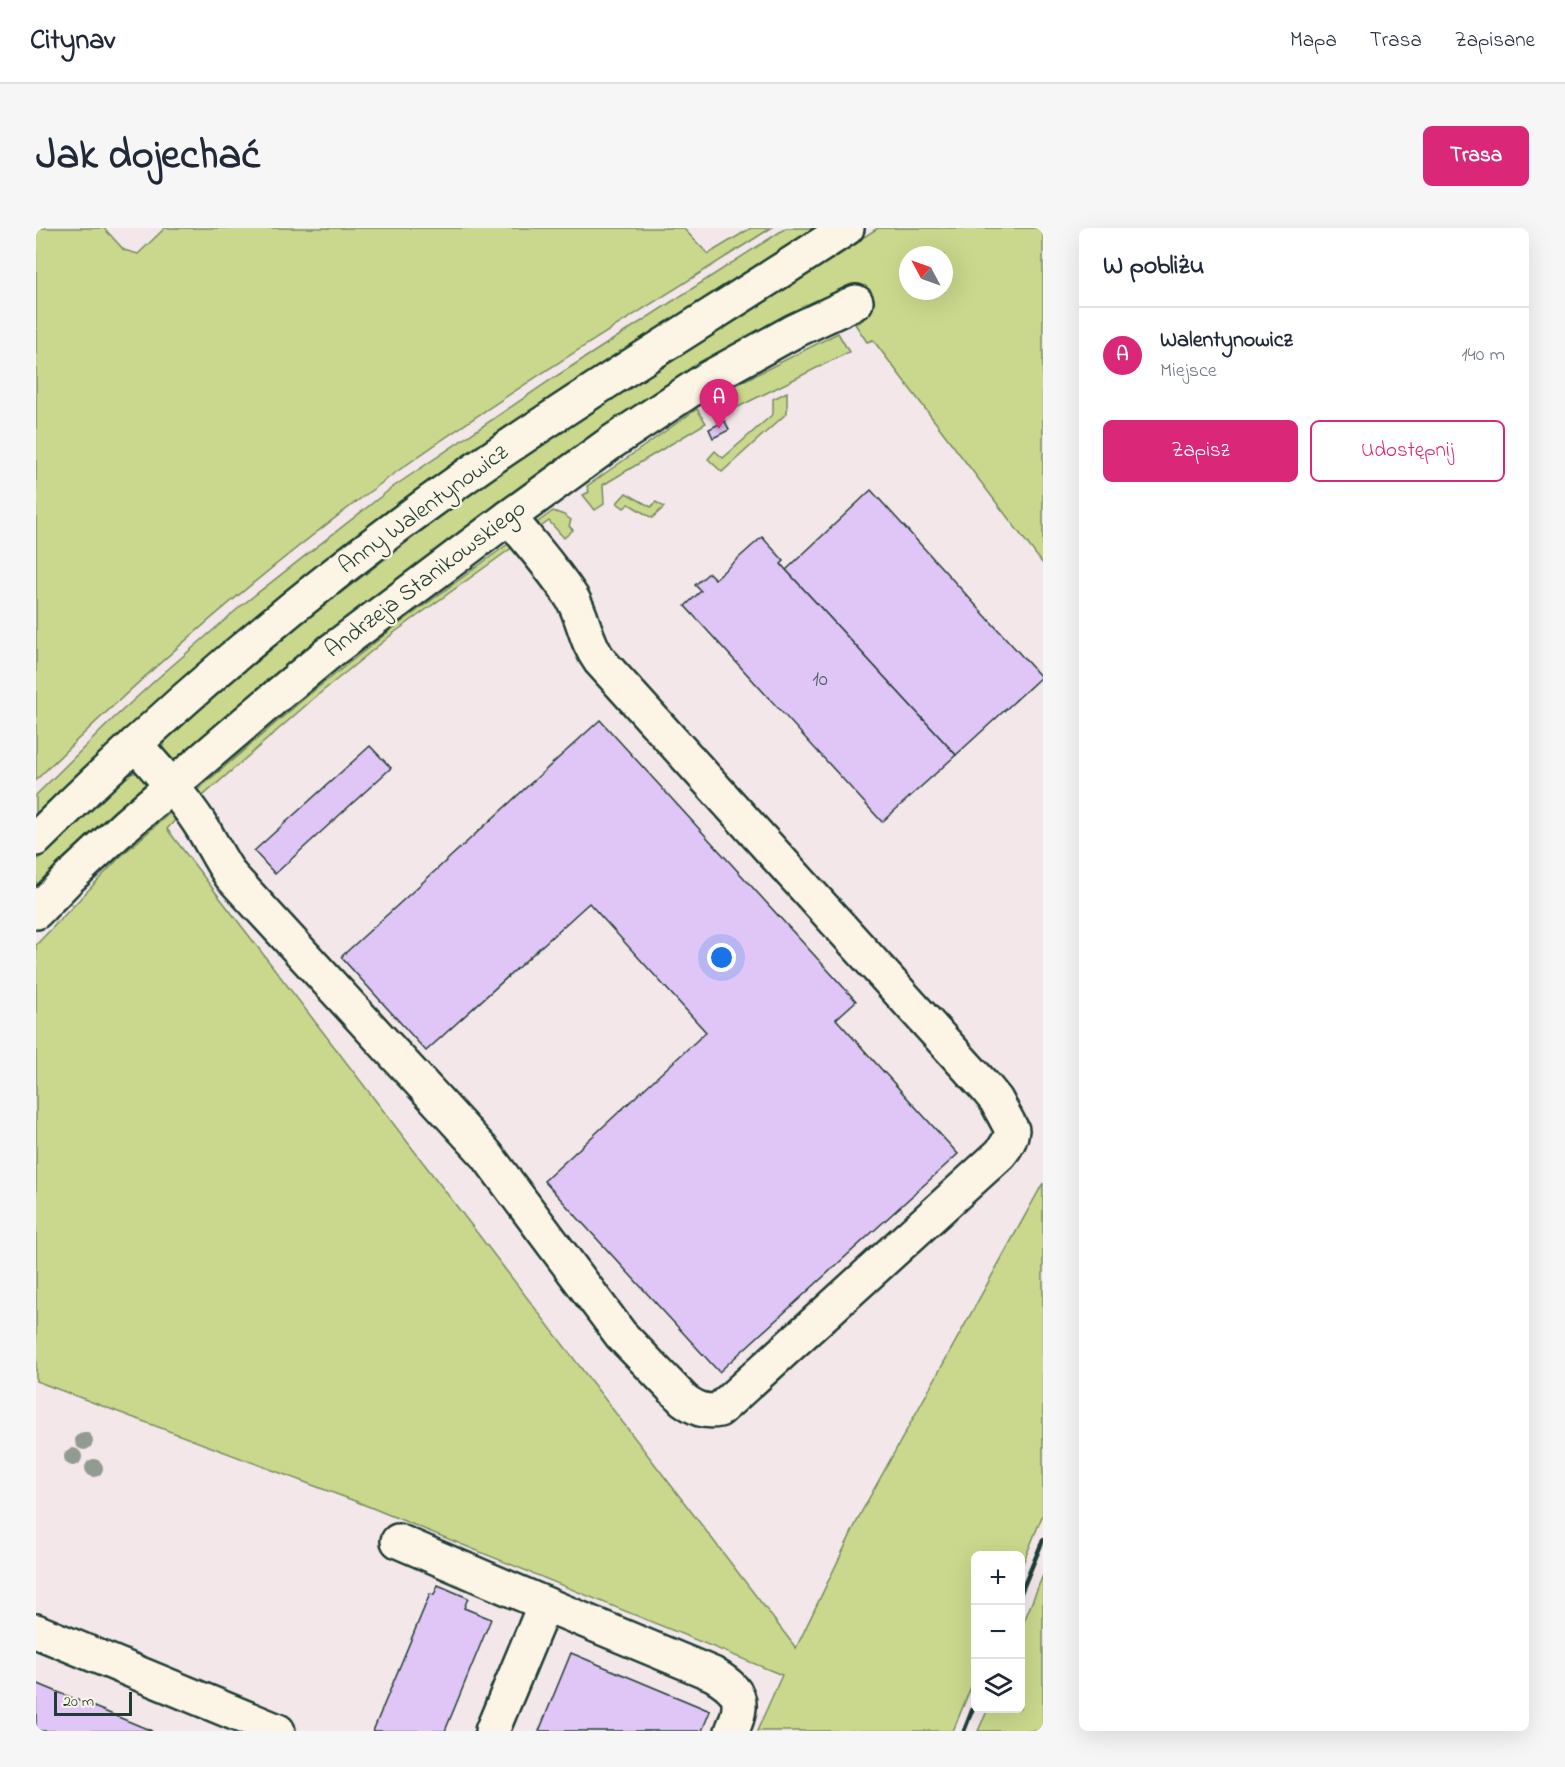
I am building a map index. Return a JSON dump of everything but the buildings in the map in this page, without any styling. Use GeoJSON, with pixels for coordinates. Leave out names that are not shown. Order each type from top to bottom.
{"type":"FeatureCollection","features":[{"type":"Feature","properties":{"kind":"street","name":"Anny Walentynowicz"},"geometry":{"type":"LineString","coordinates":[[36,839],[135,744],[207,680],[379,540],[464,478],[576,402],[848,228]]}},
{"type":"Feature","properties":{"kind":"street","name":"Andrzeja Stanikowskiego"},"geometry":{"type":"LineString","coordinates":[[36,912],[100,848],[331,651],[509,517],[612,442],[707,379],[794,331],[856,302]]}},
{"type":"Feature","properties":{"kind":"street"},"geometry":{"type":"LineString","coordinates":[[135,744],[201,826],[231,876],[486,1154],[621,1335],[669,1385],[695,1408],[720,1410],[1000,1154],[1008,1145],[1012,1130],[996,1100],[987,1089],[600,661],[587,639],[573,600],[509,517]]}},
{"type":"Feature","properties":{"kind":"street"},"geometry":{"type":"LineString","coordinates":[[398,1541],[698,1667],[728,1683],[737,1693],[740,1704],[732,1731]]}},
{"type":"Feature","properties":{"kind":"street"},"geometry":{"type":"LineString","coordinates":[[492,1731],[545,1604]]}},
{"type":"Feature","properties":{"kind":"street"},"geometry":{"type":"LineString","coordinates":[[36,1631],[278,1731]]}},
{"type":"Feature","properties":{"kind":"green space"},"geometry":{"type":"Polygon","coordinates":[[[36,228],[104,228],[124,250],[138,254],[165,228],[683,228],[708,254],[751,228],[771,228],[493,406],[354,504],[259,578],[168,656],[36,780],[36,228]]]}},
{"type":"Feature","properties":{"kind":"green space"},"geometry":{"type":"Polygon","coordinates":[[[786,228],[816,228],[565,388],[384,513],[193,671],[36,814],[36,795],[114,718],[241,606],[393,487],[552,379],[786,228]]]}},
{"type":"Feature","properties":{"kind":"green space"},"geometry":{"type":"Polygon","coordinates":[[[878,228],[1043,228],[1043,564],[873,340],[867,342],[855,324],[863,320],[851,291],[176,765],[163,755],[163,746],[167,736],[194,711],[277,642],[505,469],[878,228]]]}},
{"type":"Feature","properties":{"kind":"green space"},"geometry":{"type":"Polygon","coordinates":[[[838,333],[849,352],[726,413],[715,399],[736,385],[838,333]]]}},
{"type":"Feature","properties":{"kind":"green space"},"geometry":{"type":"Polygon","coordinates":[[[787,392],[787,413],[722,472],[708,459],[715,451],[723,458],[773,414],[773,399],[787,392]]]}},
{"type":"Feature","properties":{"kind":"green space"},"geometry":{"type":"Polygon","coordinates":[[[697,409],[706,423],[603,485],[604,504],[595,510],[583,495],[589,492],[587,486],[697,409]]]}},
{"type":"Feature","properties":{"kind":"green space"},"geometry":{"type":"Polygon","coordinates":[[[626,493],[651,507],[656,502],[664,507],[652,518],[629,504],[624,508],[617,503],[626,493]]]}},
{"type":"Feature","properties":{"kind":"green space"},"geometry":{"type":"Polygon","coordinates":[[[553,511],[571,520],[569,526],[573,530],[564,538],[549,521],[395,632],[313,699],[197,801],[195,792],[306,697],[392,629],[508,544],[511,545],[539,525],[538,522],[553,511]]]}},
{"type":"Feature","properties":{"kind":"green space"},"geometry":{"type":"Polygon","coordinates":[[[141,773],[153,785],[36,897],[36,861],[90,807],[126,776],[141,773]]]}},
{"type":"Feature","properties":{"kind":"green space"},"geometry":{"type":"Polygon","coordinates":[[[171,812],[179,816],[167,829],[796,1648],[862,1511],[1043,1183],[1043,1514],[1025,1558],[1025,1551],[971,1551],[971,1687],[953,1731],[757,1731],[782,1675],[360,1503],[36,1381],[36,945],[120,857],[171,812]]]}},
{"type":"Feature","properties":{"kind":"green space"},"geometry":{"type":"Polygon","coordinates":[[[1043,1575],[1043,1731],[978,1731],[986,1713],[1025,1713],[1025,1619],[1043,1575]]]}},
{"type":"Feature","properties":{"kind":"railway"},"geometry":{"type":"LineString","coordinates":[[1025,1583],[1043,1540]]}},
{"type":"Feature","properties":{"kind":"railway"},"geometry":{"type":"LineString","coordinates":[[964,1731],[971,1713]]}},
{"type":"Feature","properties":{"kind":"place","name":"Walentynowicz"},"geometry":{"type":"Point","coordinates":[719,429]}}]}
